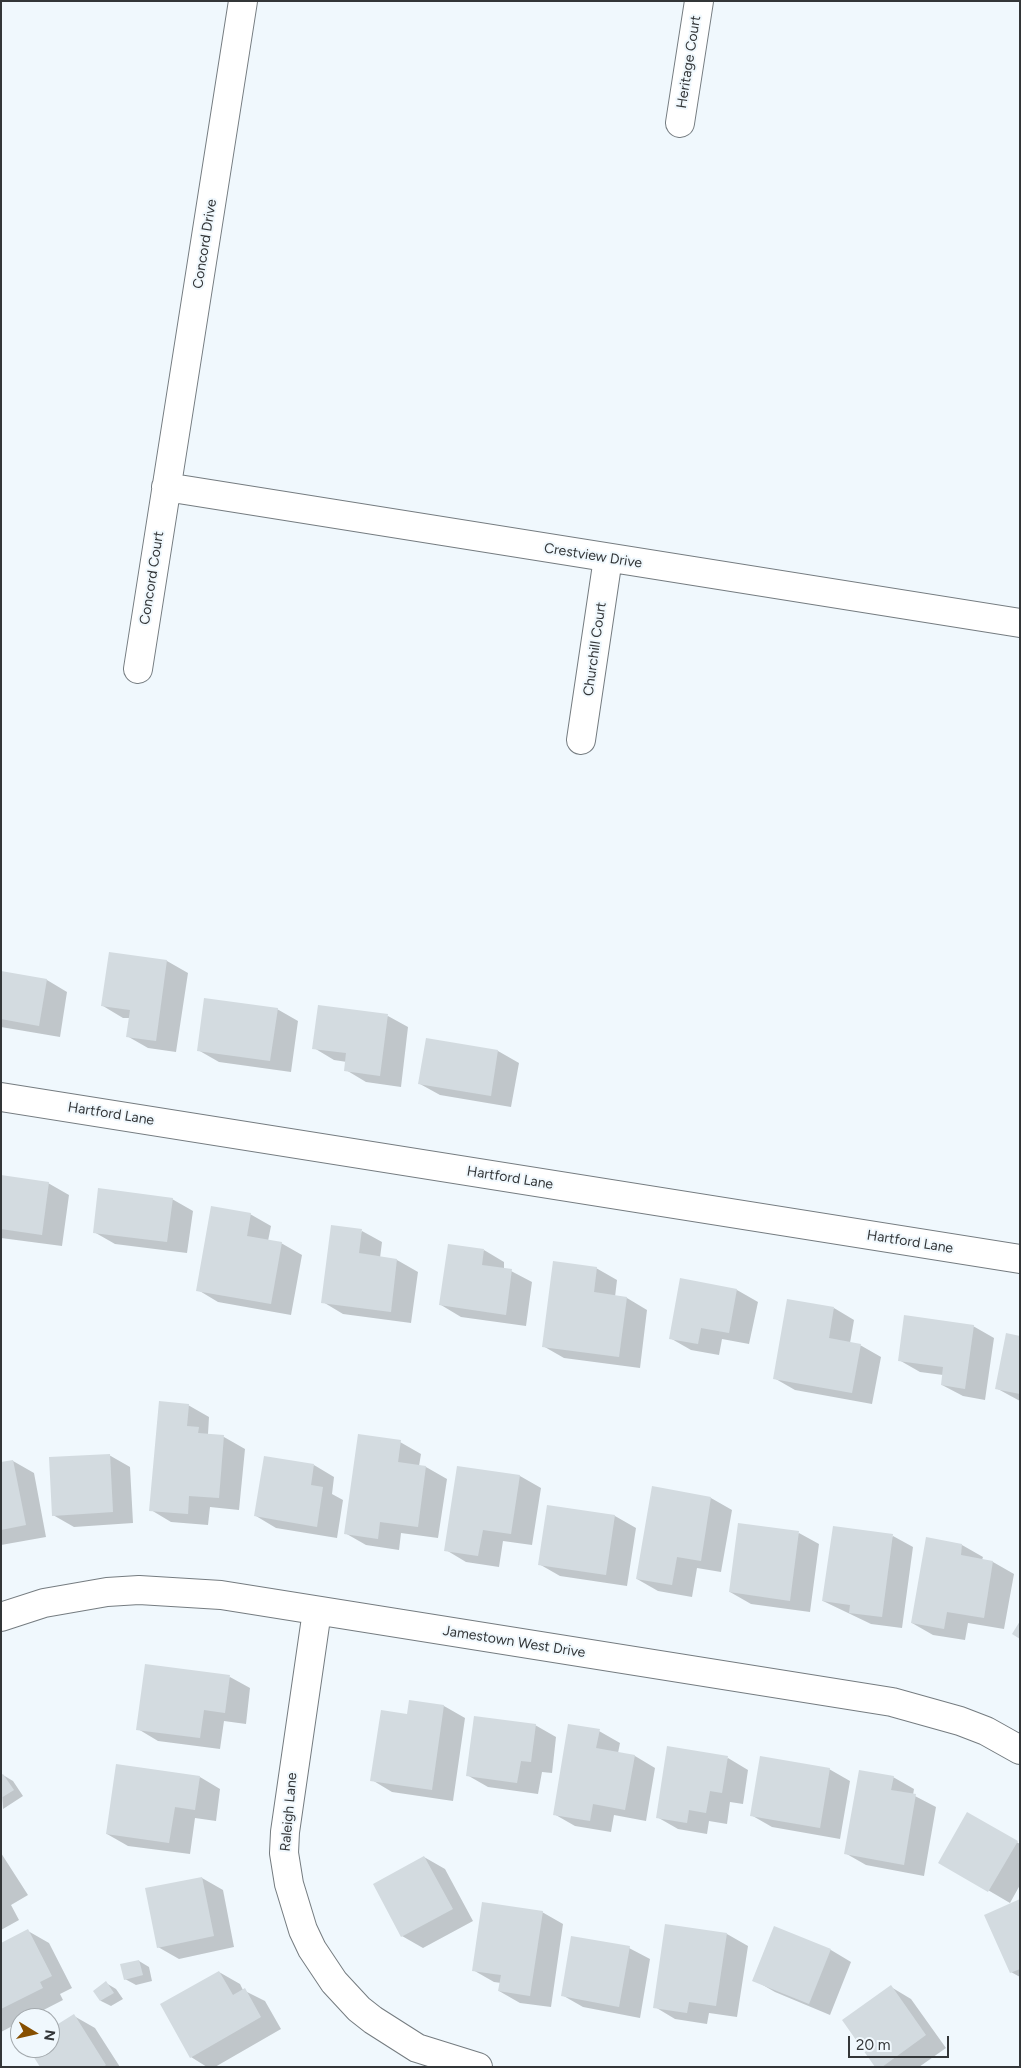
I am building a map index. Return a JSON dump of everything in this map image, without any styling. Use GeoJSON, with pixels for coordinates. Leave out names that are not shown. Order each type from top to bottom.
{"type":"FeatureCollection","features":[{"type":"Feature","properties":{"kind":"street","name":"Concord Drive"},"geometry":{"type":"LineString","coordinates":[[166,487],[243,1]]}},
{"type":"Feature","properties":{"kind":"street","name":"Heritage Court"},"geometry":{"type":"LineString","coordinates":[[680,123],[699,1]]}},
{"type":"Feature","properties":{"kind":"street","name":"Crestview Drive"},"geometry":{"type":"LineString","coordinates":[[166,487],[1020,623]]}},
{"type":"Feature","properties":{"kind":"street","name":"Concord Court"},"geometry":{"type":"LineString","coordinates":[[138,669],[166,487]]}},
{"type":"Feature","properties":{"kind":"street","name":"Churchill Court"},"geometry":{"type":"LineString","coordinates":[[581,740],[608,558]]}},
{"type":"Feature","properties":{"kind":"street","name":"Hartford Lane"},"geometry":{"type":"LineString","coordinates":[[1,1097],[1020,1259]]}},
{"type":"Feature","properties":{"kind":"street","name":"Jamestown West Drive"},"geometry":{"type":"LineString","coordinates":[[1,1617],[44,1603],[85,1595],[138,1590],[221,1595],[892,1702],[960,1721],[986,1731],[1020,1750]]}},
{"type":"Feature","properties":{"kind":"street","name":"Raleigh Lane"},"geometry":{"type":"LineString","coordinates":[[317,1611],[285,1832],[284,1853],[289,1884],[303,1930],[312,1949],[334,1982],[366,2014],[417,2048],[478,2067]]}},
{"type":"Feature","properties":{"kind":"building"},"geometry":{"type":"Polygon","coordinates":[[[109,952],[167,960],[156,1041],[126,1037],[130,1010],[101,1006],[109,952]]]}},
{"type":"Feature","properties":{"kind":"building"},"geometry":{"type":"Polygon","coordinates":[[[1,971],[47,979],[39,1026],[1,1019],[1,971]]]}},
{"type":"Feature","properties":{"kind":"building"},"geometry":{"type":"Polygon","coordinates":[[[204,998],[278,1008],[270,1061],[197,1051],[204,998]]]}},
{"type":"Feature","properties":{"kind":"building"},"geometry":{"type":"Polygon","coordinates":[[[318,1005],[388,1014],[380,1076],[344,1071],[346,1053],[312,1049],[318,1005]]]}},
{"type":"Feature","properties":{"kind":"building"},"geometry":{"type":"Polygon","coordinates":[[[426,1038],[498,1050],[491,1096],[418,1084],[426,1038]]]}},
{"type":"Feature","properties":{"kind":"building"},"geometry":{"type":"Polygon","coordinates":[[[1,1175],[49,1182],[42,1235],[1,1229],[1,1175]]]}},
{"type":"Feature","properties":{"kind":"building"},"geometry":{"type":"Polygon","coordinates":[[[98,1188],[173,1198],[167,1242],[93,1233],[98,1188]]]}},
{"type":"Feature","properties":{"kind":"building"},"geometry":{"type":"Polygon","coordinates":[[[211,1206],[251,1213],[247,1236],[282,1242],[271,1304],[196,1291],[211,1206]]]}},
{"type":"Feature","properties":{"kind":"building"},"geometry":{"type":"Polygon","coordinates":[[[331,1225],[362,1229],[359,1253],[397,1259],[391,1312],[321,1303],[331,1225]]]}},
{"type":"Feature","properties":{"kind":"building"},"geometry":{"type":"Polygon","coordinates":[[[448,1244],[484,1249],[482,1265],[512,1269],[506,1315],[439,1305],[448,1244]]]}},
{"type":"Feature","properties":{"kind":"building"},"geometry":{"type":"Polygon","coordinates":[[[553,1261],[597,1267],[594,1292],[627,1297],[619,1357],[542,1347],[553,1261]]]}},
{"type":"Feature","properties":{"kind":"building"},"geometry":{"type":"Polygon","coordinates":[[[680,1278],[737,1289],[729,1333],[701,1328],[698,1344],[669,1339],[680,1278]]]}},
{"type":"Feature","properties":{"kind":"building"},"geometry":{"type":"Polygon","coordinates":[[[787,1299],[834,1307],[829,1338],[861,1344],[852,1393],[773,1379],[787,1299]]]}},
{"type":"Feature","properties":{"kind":"building"},"geometry":{"type":"Polygon","coordinates":[[[904,1315],[974,1325],[965,1389],[941,1385],[943,1367],[898,1361],[904,1315]]]}},
{"type":"Feature","properties":{"kind":"building"},"geometry":{"type":"Polygon","coordinates":[[[1006,1333],[1020,1336],[1020,1394],[995,1389],[1006,1333]]]}},
{"type":"Feature","properties":{"kind":"building"},"geometry":{"type":"Polygon","coordinates":[[[159,1401],[189,1404],[187,1426],[199,1427],[198,1433],[224,1435],[219,1498],[189,1496],[188,1514],[149,1511],[159,1401]]]}},
{"type":"Feature","properties":{"kind":"building"},"geometry":{"type":"Polygon","coordinates":[[[358,1434],[401,1440],[398,1462],[426,1466],[418,1527],[380,1522],[378,1539],[344,1534],[358,1434]]]}},
{"type":"Feature","properties":{"kind":"building"},"geometry":{"type":"Polygon","coordinates":[[[110,1454],[113,1512],[52,1516],[49,1457],[110,1454]]]}},
{"type":"Feature","properties":{"kind":"building"},"geometry":{"type":"Polygon","coordinates":[[[264,1456],[314,1464],[311,1485],[323,1487],[317,1527],[254,1516],[264,1456]]]}},
{"type":"Feature","properties":{"kind":"building"},"geometry":{"type":"Polygon","coordinates":[[[13,1460],[26,1525],[1,1530],[1,1462],[13,1460]]]}},
{"type":"Feature","properties":{"kind":"building"},"geometry":{"type":"Polygon","coordinates":[[[457,1466],[520,1475],[511,1534],[483,1530],[478,1556],[444,1551],[457,1466]]]}},
{"type":"Feature","properties":{"kind":"building"},"geometry":{"type":"Polygon","coordinates":[[[652,1486],[711,1497],[701,1561],[677,1557],[672,1585],[636,1579],[652,1486]]]}},
{"type":"Feature","properties":{"kind":"building"},"geometry":{"type":"Polygon","coordinates":[[[547,1505],[615,1515],[606,1575],[538,1565],[547,1505]]]}},
{"type":"Feature","properties":{"kind":"building"},"geometry":{"type":"Polygon","coordinates":[[[738,1523],[799,1531],[790,1601],[729,1592],[738,1523]]]}},
{"type":"Feature","properties":{"kind":"building"},"geometry":{"type":"Polygon","coordinates":[[[833,1526],[893,1534],[882,1617],[849,1613],[850,1605],[822,1601],[833,1526]]]}},
{"type":"Feature","properties":{"kind":"building"},"geometry":{"type":"Polygon","coordinates":[[[926,1537],[962,1544],[961,1555],[993,1561],[984,1618],[947,1612],[944,1629],[911,1623],[926,1537]]]}},
{"type":"Feature","properties":{"kind":"building"},"geometry":{"type":"Polygon","coordinates":[[[1020,1621],[1020,1639],[1012,1634],[1020,1621]]]}},
{"type":"Feature","properties":{"kind":"building"},"geometry":{"type":"Polygon","coordinates":[[[145,1664],[230,1675],[225,1713],[204,1710],[200,1738],[136,1730],[145,1664]]]}},
{"type":"Feature","properties":{"kind":"building"},"geometry":{"type":"Polygon","coordinates":[[[409,1700],[444,1705],[432,1790],[370,1781],[381,1710],[407,1714],[409,1700]]]}},
{"type":"Feature","properties":{"kind":"building"},"geometry":{"type":"Polygon","coordinates":[[[474,1716],[536,1724],[531,1762],[521,1761],[517,1783],[466,1776],[474,1716]]]}},
{"type":"Feature","properties":{"kind":"building"},"geometry":{"type":"Polygon","coordinates":[[[568,1724],[600,1729],[596,1748],[635,1755],[625,1810],[593,1804],[590,1821],[553,1815],[568,1724]]]}},
{"type":"Feature","properties":{"kind":"building"},"geometry":{"type":"Polygon","coordinates":[[[667,1746],[728,1756],[722,1793],[710,1791],[706,1813],[689,1810],[687,1823],[656,1818],[667,1746]]]}},
{"type":"Feature","properties":{"kind":"building"},"geometry":{"type":"Polygon","coordinates":[[[760,1756],[830,1768],[820,1828],[750,1816],[760,1756]]]}},
{"type":"Feature","properties":{"kind":"building"},"geometry":{"type":"Polygon","coordinates":[[[116,1764],[200,1776],[195,1810],[175,1807],[169,1843],[106,1834],[116,1764]]]}},
{"type":"Feature","properties":{"kind":"building"},"geometry":{"type":"Polygon","coordinates":[[[859,1770],[894,1776],[891,1790],[916,1794],[904,1865],[844,1854],[859,1770]]]}},
{"type":"Feature","properties":{"kind":"building"},"geometry":{"type":"Polygon","coordinates":[[[3,1774],[14,1790],[1,1798],[1,1775],[3,1774]]]}},
{"type":"Feature","properties":{"kind":"building"},"geometry":{"type":"Polygon","coordinates":[[[967,1812],[1018,1841],[988,1892],[938,1863],[967,1812]]]}},
{"type":"Feature","properties":{"kind":"building"},"geometry":{"type":"Polygon","coordinates":[[[424,1856],[453,1909],[401,1937],[373,1884],[424,1856]]]}},
{"type":"Feature","properties":{"kind":"building"},"geometry":{"type":"Polygon","coordinates":[[[202,1877],[214,1936],[157,1948],[145,1888],[202,1877]]]}},
{"type":"Feature","properties":{"kind":"building"},"geometry":{"type":"Polygon","coordinates":[[[1020,1899],[1020,1969],[1010,1973],[984,1915],[1020,1899]]]}},
{"type":"Feature","properties":{"kind":"building"},"geometry":{"type":"Polygon","coordinates":[[[482,1902],[543,1911],[530,1996],[498,1991],[501,1975],[472,1971],[482,1902]]]}},
{"type":"Feature","properties":{"kind":"building"},"geometry":{"type":"Polygon","coordinates":[[[665,1924],[727,1933],[716,2006],[689,2002],[687,2013],[653,2008],[665,1924]]]}},
{"type":"Feature","properties":{"kind":"building"},"geometry":{"type":"Polygon","coordinates":[[[774,1926],[831,1949],[809,2004],[752,1981],[774,1926]]]}},
{"type":"Feature","properties":{"kind":"building"},"geometry":{"type":"Polygon","coordinates":[[[28,1929],[52,1976],[40,1982],[43,1988],[1,2009],[1,1943],[28,1929]]]}},
{"type":"Feature","properties":{"kind":"building"},"geometry":{"type":"Polygon","coordinates":[[[571,1936],[630,1946],[619,2007],[561,1996],[571,1936]]]}},
{"type":"Feature","properties":{"kind":"building"},"geometry":{"type":"Polygon","coordinates":[[[139,1960],[143,1975],[124,1980],[120,1964],[139,1960]]]}},
{"type":"Feature","properties":{"kind":"building"},"geometry":{"type":"Polygon","coordinates":[[[219,1971],[233,1995],[245,1988],[261,2017],[190,2058],[160,2004],[219,1971]]]}},
{"type":"Feature","properties":{"kind":"building"},"geometry":{"type":"Polygon","coordinates":[[[106,1981],[114,1993],[100,2001],[93,1991],[106,1981]]]}},
{"type":"Feature","properties":{"kind":"building"},"geometry":{"type":"Polygon","coordinates":[[[891,1985],[926,2035],[882,2067],[875,2067],[842,2020],[891,1985]]]}},
{"type":"Feature","properties":{"kind":"building"},"geometry":{"type":"Polygon","coordinates":[[[74,2014],[106,2065],[103,2067],[40,2067],[34,2058],[60,2058],[60,2023],[74,2014]]]}}]}
